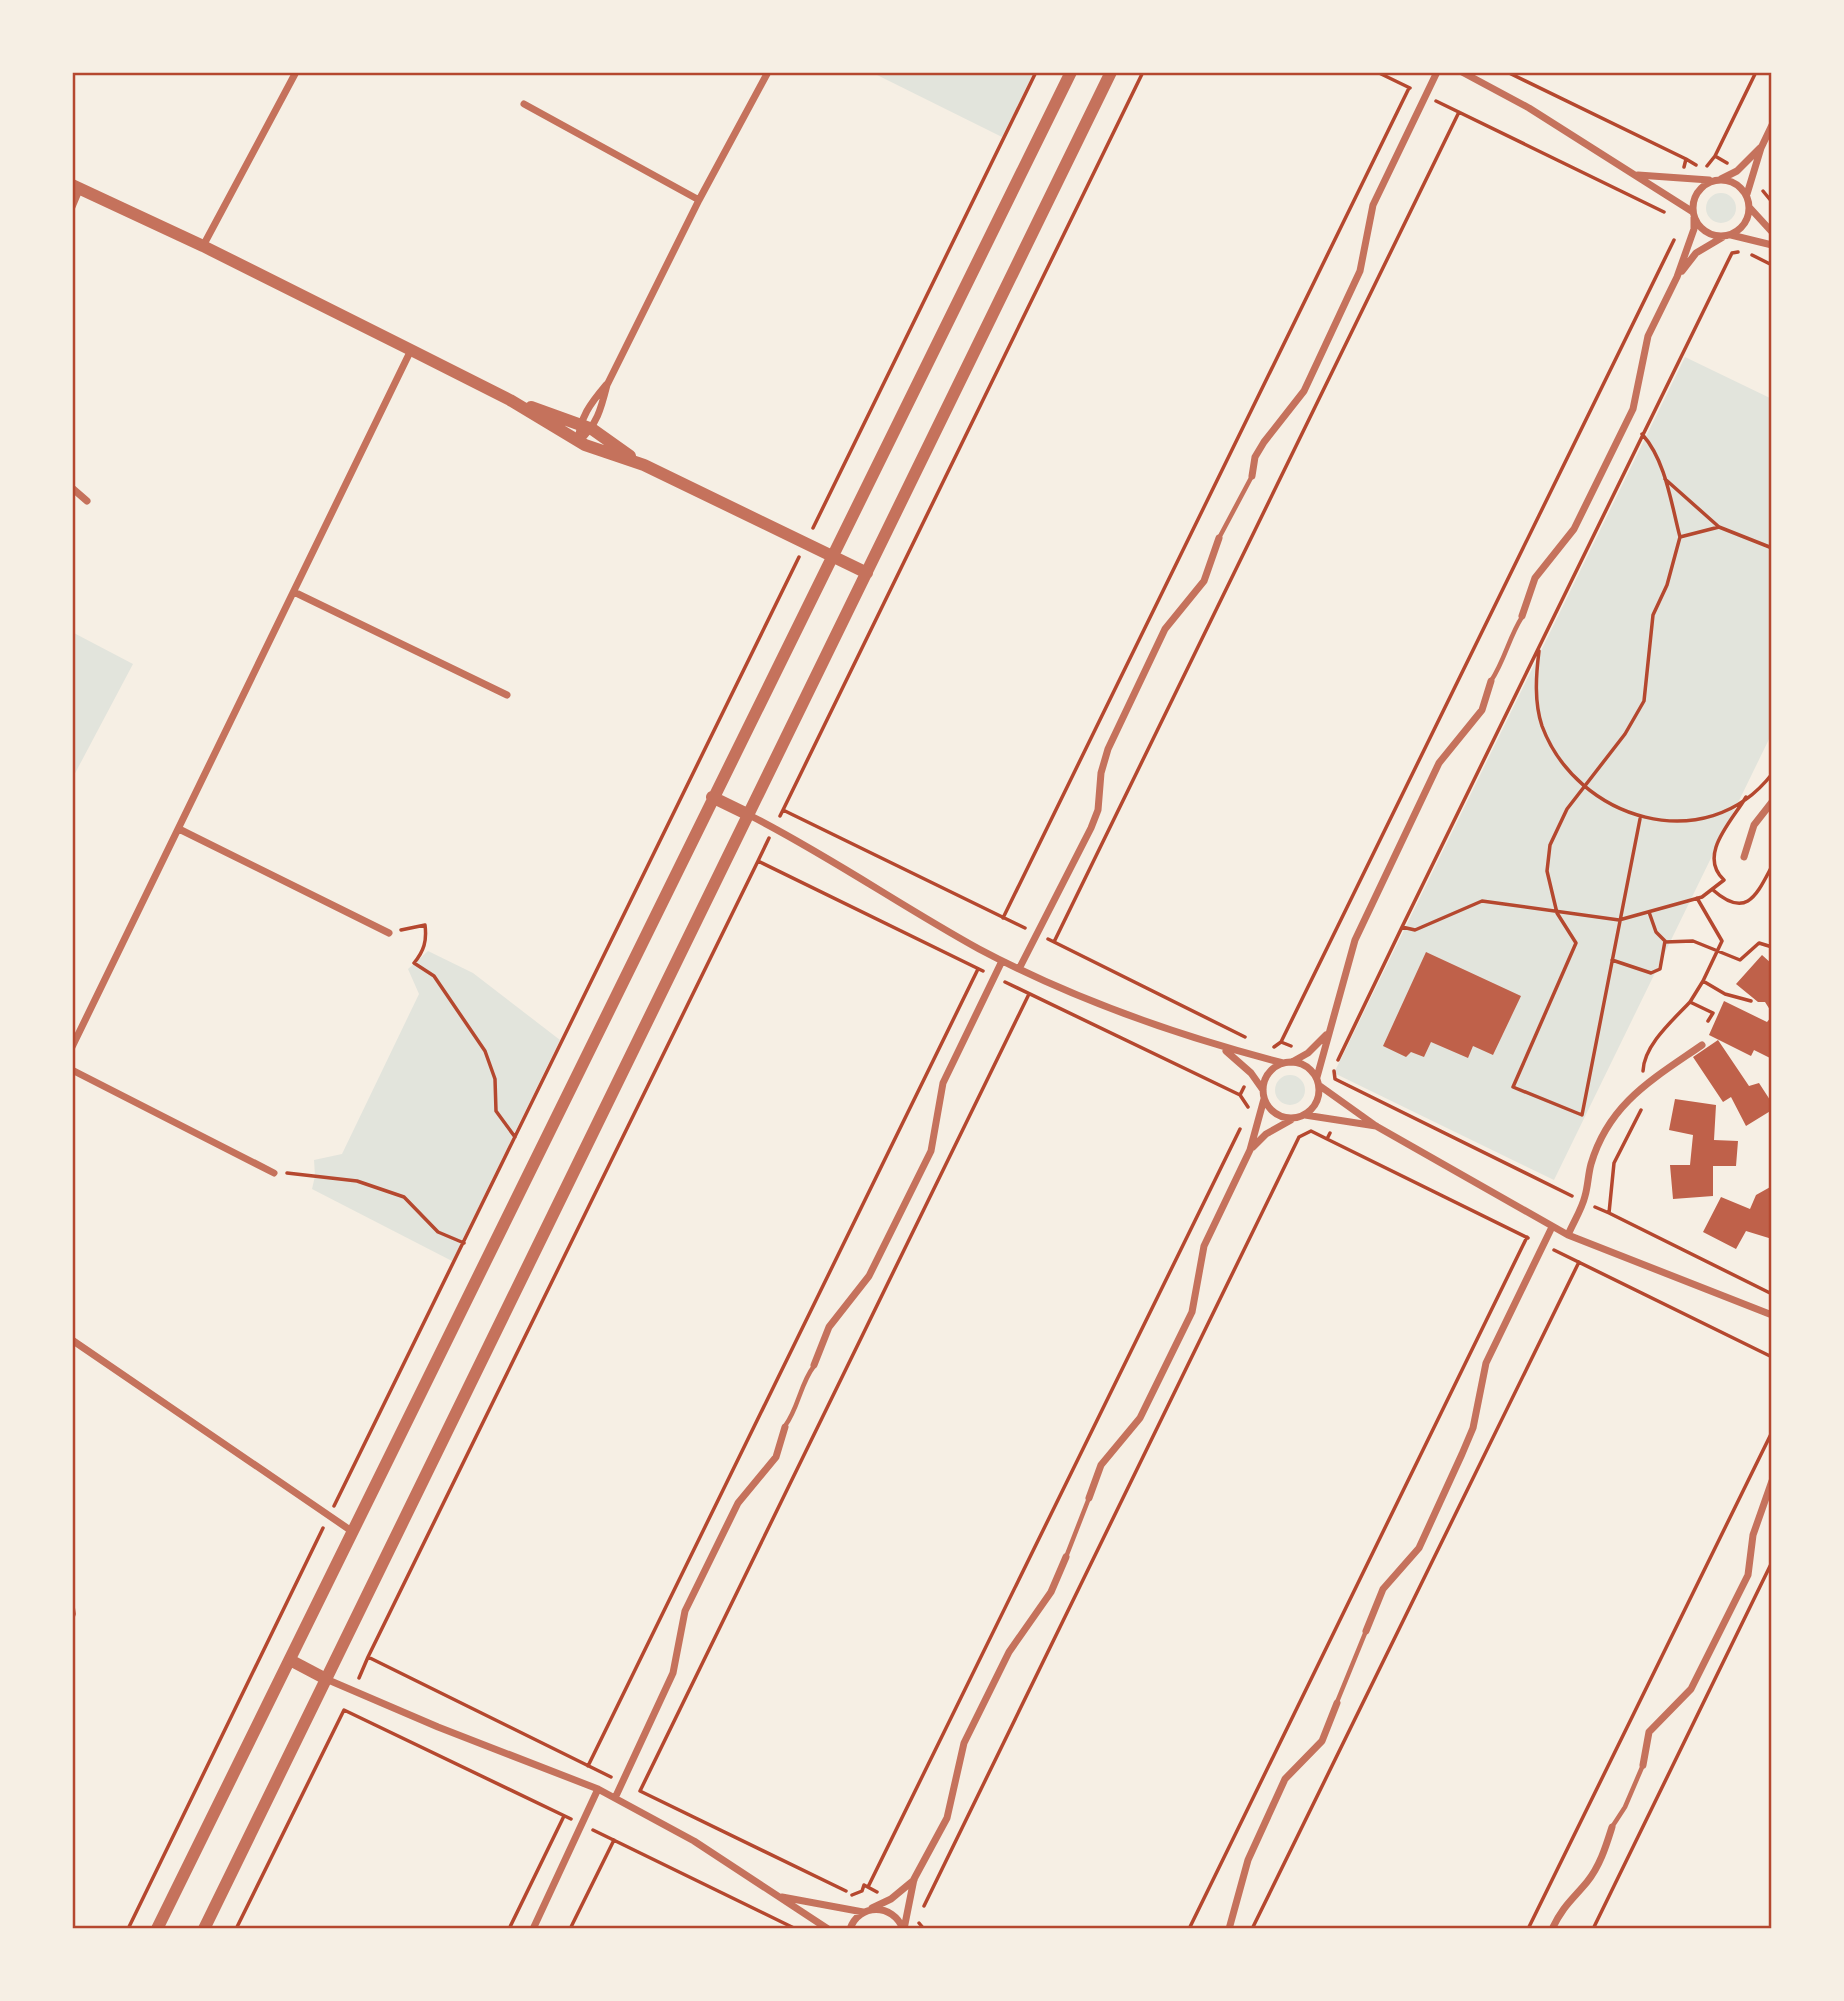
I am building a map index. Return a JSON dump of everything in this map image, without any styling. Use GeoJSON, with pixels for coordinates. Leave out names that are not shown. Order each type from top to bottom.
{"type":"FeatureCollection","features":[{"type":"Feature","properties":{"kind":"street"},"geometry":{"type":"LineString","coordinates":[[204,246],[296,72]]}},
{"type":"Feature","properties":{"kind":"street"},"geometry":{"type":"LineString","coordinates":[[578,442],[592,429],[601,411],[607,385],[699,200],[768,72]]}},
{"type":"Feature","properties":{"kind":"street"},"geometry":{"type":"LineString","coordinates":[[157,1929],[1071,72]]}},
{"type":"Feature","properties":{"kind":"street"},"geometry":{"type":"LineString","coordinates":[[204,1929],[1111,72]]}},
{"type":"Feature","properties":{"kind":"street"},"geometry":{"type":"LineString","coordinates":[[1252,476],[1255,457],[1304,391],[1355,283],[1360,271],[1373,205],[1437,72]]}},
{"type":"Feature","properties":{"kind":"street"},"geometry":{"type":"LineString","coordinates":[[1462,72],[1637,174],[1694,214],[1707,232],[1772,245]]}},
{"type":"Feature","properties":{"kind":"street"},"geometry":{"type":"LineString","coordinates":[[524,104],[699,200]]}},
{"type":"Feature","properties":{"kind":"street"},"geometry":{"type":"LineString","coordinates":[[1772,125],[1761,148],[1747,194],[1750,208],[1772,232]]}},
{"type":"Feature","properties":{"kind":"street"},"geometry":{"type":"LineString","coordinates":[[1522,616],[1535,578],[1574,529],[1633,409],[1648,337],[1677,277],[1690,242],[1695,196],[1717,180],[1740,169],[1761,148]]}},
{"type":"Feature","properties":{"kind":"street"},"geometry":{"type":"LineString","coordinates":[[1637,174],[1736,183],[1747,194]]}},
{"type":"Feature","properties":{"kind":"street"},"geometry":{"type":"LineString","coordinates":[[72,207],[76,187],[204,246],[510,400],[578,442],[644,465],[867,573]]}},
{"type":"Feature","properties":{"kind":"street"},"geometry":{"type":"LineString","coordinates":[[1677,277],[1696,253],[1744,225],[1750,208]]}},
{"type":"Feature","properties":{"kind":"street"},"geometry":{"type":"LineString","coordinates":[[72,1047],[411,350]]}},
{"type":"Feature","properties":{"kind":"street"},"geometry":{"type":"LineString","coordinates":[[578,442],[579,423],[589,405],[607,385]]}},
{"type":"Feature","properties":{"kind":"street"},"geometry":{"type":"LineString","coordinates":[[510,400],[592,429],[644,465]]}},
{"type":"Feature","properties":{"kind":"street"},"geometry":{"type":"LineString","coordinates":[[72,488],[87,502]]}},
{"type":"Feature","properties":{"kind":"street"},"geometry":{"type":"LineString","coordinates":[[1019,969],[1091,828],[1098,810],[1101,774],[1108,749],[1164,629],[1205,581],[1219,538]]}},
{"type":"Feature","properties":{"kind":"street"},"geometry":{"type":"LineString","coordinates":[[294,592],[507,695]]}},
{"type":"Feature","properties":{"kind":"street"},"geometry":{"type":"LineString","coordinates":[[1317,1077],[1355,940],[1439,763],[1482,710],[1491,681]]}},
{"type":"Feature","properties":{"kind":"street"},"geometry":{"type":"LineString","coordinates":[[712,797],[774,828],[1019,969],[1080,996],[1222,1049],[1306,1066],[1317,1077],[1320,1086],[1317,1103],[1305,1115],[1276,1127],[1250,1150]]}},
{"type":"Feature","properties":{"kind":"street"},"geometry":{"type":"LineString","coordinates":[[1744,857],[1748,836],[1772,802]]}},
{"type":"Feature","properties":{"kind":"street"},"geometry":{"type":"LineString","coordinates":[[179,829],[389,933]]}},
{"type":"Feature","properties":{"kind":"street"},"geometry":{"type":"LineString","coordinates":[[814,1365],[829,1327],[869,1276],[931,1151],[943,1083],[1003,961]]}},
{"type":"Feature","properties":{"kind":"street"},"geometry":{"type":"LineString","coordinates":[[1292,1062],[1308,1053],[1329,1032]]}},
{"type":"Feature","properties":{"kind":"street"},"geometry":{"type":"LineString","coordinates":[[1567,1235],[1583,1202],[1591,1164],[1612,1117],[1626,1100],[1648,1082],[1702,1045]]}},
{"type":"Feature","properties":{"kind":"street"},"geometry":{"type":"LineString","coordinates":[[1222,1049],[1251,1073],[1263,1090]]}},
{"type":"Feature","properties":{"kind":"street"},"geometry":{"type":"LineString","coordinates":[[1089,1498],[1101,1465],[1140,1418],[1187,1322],[1195,1304],[1204,1245],[1250,1150],[1268,1073],[1283,1063]]}},
{"type":"Feature","properties":{"kind":"street"},"geometry":{"type":"LineString","coordinates":[[72,1070],[274,1173]]}},
{"type":"Feature","properties":{"kind":"street"},"geometry":{"type":"LineString","coordinates":[[1320,1086],[1376,1126],[1567,1235],[1608,1254],[1728,1296],[1770,1316]]}},
{"type":"Feature","properties":{"kind":"street"},"geometry":{"type":"LineString","coordinates":[[1264,1099],[1276,1115],[1296,1119]]}},
{"type":"Feature","properties":{"kind":"street"},"geometry":{"type":"LineString","coordinates":[[1305,1115],[1376,1126]]}},
{"type":"Feature","properties":{"kind":"street"},"geometry":{"type":"LineString","coordinates":[[1366,1631],[1384,1589],[1419,1548],[1474,1427],[1486,1363],[1552,1227]]}},
{"type":"Feature","properties":{"kind":"street"},"geometry":{"type":"LineString","coordinates":[[72,1340],[353,1532]]}},
{"type":"Feature","properties":{"kind":"street"},"geometry":{"type":"LineString","coordinates":[[615,1798],[673,1673],[685,1611],[738,1503],[776,1457],[785,1427]]}},
{"type":"Feature","properties":{"kind":"street"},"geometry":{"type":"LineString","coordinates":[[1643,1765],[1649,1732],[1691,1689],[1748,1575],[1753,1535],[1772,1481]]}},
{"type":"Feature","properties":{"kind":"street"},"geometry":{"type":"LineString","coordinates":[[904,1929],[914,1879],[947,1818],[964,1743],[1009,1652],[1051,1592],[1066,1558]]}},
{"type":"Feature","properties":{"kind":"street"},"geometry":{"type":"LineString","coordinates":[[290,1660],[352,1691],[615,1798],[673,1829],[782,1897],[803,1916],[828,1929]]}},
{"type":"Feature","properties":{"kind":"street"},"geometry":{"type":"LineString","coordinates":[[1229,1929],[1248,1860],[1285,1779],[1322,1741],[1337,1703]]}},
{"type":"Feature","properties":{"kind":"street"},"geometry":{"type":"LineString","coordinates":[[533,1929],[598,1790]]}},
{"type":"Feature","properties":{"kind":"street"},"geometry":{"type":"LineString","coordinates":[[1552,1929],[1563,1906],[1588,1880],[1604,1852],[1612,1827]]}},
{"type":"Feature","properties":{"kind":"street"},"geometry":{"type":"LineString","coordinates":[[850,1929],[866,1911],[891,1899],[914,1879]]}},
{"type":"Feature","properties":{"kind":"street"},"geometry":{"type":"LineString","coordinates":[[782,1897],[866,1911],[887,1910],[895,1915],[904,1929]]}},
{"type":"Feature","properties":{"kind":"lane"},"geometry":{"type":"LineString","coordinates":[[1219,538],[1252,476]]}},
{"type":"Feature","properties":{"kind":"lane"},"geometry":{"type":"LineString","coordinates":[[1491,681],[1499,668],[1510,635],[1522,616]]}},
{"type":"Feature","properties":{"kind":"lane"},"geometry":{"type":"LineString","coordinates":[[785,1427],[795,1412],[806,1377],[814,1365]]}},
{"type":"Feature","properties":{"kind":"lane"},"geometry":{"type":"LineString","coordinates":[[1066,1558],[1084,1517],[1089,1498]]}},
{"type":"Feature","properties":{"kind":"lane"},"geometry":{"type":"LineString","coordinates":[[1337,1703],[1366,1631]]}},
{"type":"Feature","properties":{"kind":"lane"},"geometry":{"type":"LineString","coordinates":[[1612,1827],[1625,1807],[1643,1765]]}},
{"type":"Feature","properties":{"kind":"path"},"geometry":{"type":"LineString","coordinates":[[128,1929],[1037,72]]}},
{"type":"Feature","properties":{"kind":"path"},"geometry":{"type":"LineString","coordinates":[[236,1929],[1143,72]]}},
{"type":"Feature","properties":{"kind":"path"},"geometry":{"type":"LineString","coordinates":[[1377,72],[1676,218]]}},
{"type":"Feature","properties":{"kind":"path"},"geometry":{"type":"LineString","coordinates":[[1507,72],[1702,167],[1711,164],[1756,72]]}},
{"type":"Feature","properties":{"kind":"path"},"geometry":{"type":"LineString","coordinates":[[1003,918],[1409,88]]}},
{"type":"Feature","properties":{"kind":"path"},"geometry":{"type":"LineString","coordinates":[[1054,942],[1459,112]]}},
{"type":"Feature","properties":{"kind":"path"},"geometry":{"type":"LineString","coordinates":[[1715,156],[1740,169]]}},
{"type":"Feature","properties":{"kind":"path"},"geometry":{"type":"LineString","coordinates":[[1681,178],[1686,159]]}},
{"type":"Feature","properties":{"kind":"path"},"geometry":{"type":"LineString","coordinates":[[1753,176],[1765,181],[1762,190],[1766,199],[1772,202]]}},
{"type":"Feature","properties":{"kind":"path"},"geometry":{"type":"LineString","coordinates":[[1664,212],[1671,199]]}},
{"type":"Feature","properties":{"kind":"path"},"geometry":{"type":"LineString","coordinates":[[783,810],[1264,1046],[1271,1048],[1281,1042],[1676,235],[1690,242]]}},
{"type":"Feature","properties":{"kind":"path"},"geometry":{"type":"LineString","coordinates":[[1772,265],[1743,251],[1732,253],[1334,1069],[1335,1079],[1772,1294]]}},
{"type":"Feature","properties":{"kind":"path"},"geometry":{"type":"LineString","coordinates":[[1640,819],[1582,1115],[1513,1087],[1576,943],[1557,913],[1547,871],[1550,845],[1567,809],[1625,734],[1644,701],[1653,615],[1667,585],[1680,537],[1665,479],[1653,446],[1642,434]]}},
{"type":"Feature","properties":{"kind":"path"},"geometry":{"type":"LineString","coordinates":[[1665,479],[1719,527],[1772,548]]}},
{"type":"Feature","properties":{"kind":"path"},"geometry":{"type":"LineString","coordinates":[[1680,537],[1719,527]]}},
{"type":"Feature","properties":{"kind":"path"},"geometry":{"type":"LineString","coordinates":[[1539,646],[1535,681],[1542,725],[1562,762],[1585,787],[1640,819],[1677,822],[1709,817],[1762,787],[1772,774]]}},
{"type":"Feature","properties":{"kind":"path"},"geometry":{"type":"LineString","coordinates":[[1402,927],[1415,930],[1482,901],[1619,920],[1697,898],[1713,890],[1724,880],[1716,872],[1713,861],[1717,841],[1746,797]]}},
{"type":"Feature","properties":{"kind":"path"},"geometry":{"type":"LineString","coordinates":[[758,861],[1244,1097],[1248,1114],[868,1887]]}},
{"type":"Feature","properties":{"kind":"path"},"geometry":{"type":"LineString","coordinates":[[1713,890],[1723,899],[1749,902],[1755,898],[1772,866]]}},
{"type":"Feature","properties":{"kind":"path"},"geometry":{"type":"LineString","coordinates":[[1609,1213],[1614,1163],[1649,1095],[1648,1082],[1642,1070],[1644,1061],[1660,1036],[1690,1002],[1718,950],[1721,936],[1697,898]]}},
{"type":"Feature","properties":{"kind":"path"},"geometry":{"type":"LineString","coordinates":[[1612,960],[1651,973],[1657,972],[1663,962],[1665,942],[1651,923],[1649,912]]}},
{"type":"Feature","properties":{"kind":"path"},"geometry":{"type":"LineString","coordinates":[[389,933],[425,925],[427,936],[422,952],[414,963],[434,976],[485,1051],[495,1079],[496,1111],[515,1137]]}},
{"type":"Feature","properties":{"kind":"path"},"geometry":{"type":"LineString","coordinates":[[1665,942],[1693,941],[1740,960],[1759,943],[1772,947]]}},
{"type":"Feature","properties":{"kind":"path"},"geometry":{"type":"LineString","coordinates":[[588,1766],[978,969]]}},
{"type":"Feature","properties":{"kind":"path"},"geometry":{"type":"LineString","coordinates":[[1703,981],[1726,994],[1752,1002]]}},
{"type":"Feature","properties":{"kind":"path"},"geometry":{"type":"LineString","coordinates":[[640,1791],[1029,993]]}},
{"type":"Feature","properties":{"kind":"path"},"geometry":{"type":"LineString","coordinates":[[1690,1002],[1713,1013],[1708,1021]]}},
{"type":"Feature","properties":{"kind":"path"},"geometry":{"type":"LineString","coordinates":[[1281,1042],[1308,1053]]}},
{"type":"Feature","properties":{"kind":"path"},"geometry":{"type":"LineString","coordinates":[[1259,1057],[1264,1046]]}},
{"type":"Feature","properties":{"kind":"path"},"geometry":{"type":"LineString","coordinates":[[1320,1062],[1334,1069]]}},
{"type":"Feature","properties":{"kind":"path"},"geometry":{"type":"LineString","coordinates":[[1240,1095],[1251,1073]]}},
{"type":"Feature","properties":{"kind":"path"},"geometry":{"type":"LineString","coordinates":[[1347,1104],[1355,1089]]}},
{"type":"Feature","properties":{"kind":"path"},"geometry":{"type":"LineString","coordinates":[[1248,1114],[1259,1120]]}},
{"type":"Feature","properties":{"kind":"path"},"geometry":{"type":"LineString","coordinates":[[1327,1139],[1335,1120]]}},
{"type":"Feature","properties":{"kind":"path"},"geometry":{"type":"LineString","coordinates":[[1276,1127],[1299,1137]]}},
{"type":"Feature","properties":{"kind":"path"},"geometry":{"type":"LineString","coordinates":[[919,1915],[1299,1137],[1311,1130],[1772,1357]]}},
{"type":"Feature","properties":{"kind":"path"},"geometry":{"type":"LineString","coordinates":[[274,1173],[357,1181],[404,1197],[438,1232],[464,1243]]}},
{"type":"Feature","properties":{"kind":"path"},"geometry":{"type":"LineString","coordinates":[[1189,1929],[1527,1237]]}},
{"type":"Feature","properties":{"kind":"path"},"geometry":{"type":"LineString","coordinates":[[1252,1929],[1579,1262]]}},
{"type":"Feature","properties":{"kind":"path"},"geometry":{"type":"LineString","coordinates":[[1528,1929],[1772,1432]]}},
{"type":"Feature","properties":{"kind":"path"},"geometry":{"type":"LineString","coordinates":[[1593,1929],[1772,1562]]}},
{"type":"Feature","properties":{"kind":"path"},"geometry":{"type":"LineString","coordinates":[[72,1598],[72,1621]]}},
{"type":"Feature","properties":{"kind":"path"},"geometry":{"type":"LineString","coordinates":[[369,1657],[846,1891]]}},
{"type":"Feature","properties":{"kind":"path"},"geometry":{"type":"LineString","coordinates":[[344,1710],[796,1929]]}},
{"type":"Feature","properties":{"kind":"path"},"geometry":{"type":"LineString","coordinates":[[509,1929],[564,1816]]}},
{"type":"Feature","properties":{"kind":"path"},"geometry":{"type":"LineString","coordinates":[[570,1929],[614,1840]]}},
{"type":"Feature","properties":{"kind":"shaded area"},"geometry":{"type":"Polygon","coordinates":[[[871,72],[1034,72],[1002,137],[871,72]]]}},
{"type":"Feature","properties":{"kind":"shaded area"},"geometry":{"type":"Polygon","coordinates":[[[1721,193],[1727,194],[1735,202],[1735,214],[1727,222],[1721,223],[1715,222],[1707,214],[1706,208],[1707,202],[1715,194],[1721,193]]]}},
{"type":"Feature","properties":{"kind":"shaded area"},"geometry":{"type":"Polygon","coordinates":[[[1685,357],[1772,399],[1772,733],[1554,1180],[1334,1073],[1685,357]]]}},
{"type":"Feature","properties":{"kind":"shaded area"},"geometry":{"type":"Polygon","coordinates":[[[72,632],[133,664],[72,779],[72,632]]]}},
{"type":"Feature","properties":{"kind":"shaded area"},"geometry":{"type":"Polygon","coordinates":[[[428,951],[473,973],[560,1040],[452,1261],[312,1189],[314,1160],[342,1154],[419,994],[408,969],[428,951]]]}},
{"type":"Feature","properties":{"kind":"shaded area"},"geometry":{"type":"Polygon","coordinates":[[[1290,1075],[1301,1079],[1305,1090],[1301,1101],[1290,1105],[1279,1101],[1275,1090],[1279,1079],[1290,1075]]]}},
{"type":"Feature","properties":{"kind":"building"},"geometry":{"type":"Polygon","coordinates":[[[1426,952],[1521,996],[1493,1055],[1473,1046],[1468,1058],[1431,1042],[1424,1057],[1411,1052],[1406,1057],[1383,1046],[1426,952]]]}},
{"type":"Feature","properties":{"kind":"building"},"geometry":{"type":"Polygon","coordinates":[[[1762,955],[1772,964],[1772,1013],[1765,1002],[1758,1002],[1736,984],[1762,955]]]}},
{"type":"Feature","properties":{"kind":"building"},"geometry":{"type":"Polygon","coordinates":[[[1724,1001],[1767,1022],[1772,1016],[1772,1059],[1754,1050],[1751,1056],[1709,1035],[1724,1001]]]}},
{"type":"Feature","properties":{"kind":"building"},"geometry":{"type":"Polygon","coordinates":[[[1718,1040],[1749,1086],[1759,1083],[1772,1103],[1772,1110],[1746,1126],[1731,1097],[1723,1102],[1693,1057],[1718,1040]]]}},
{"type":"Feature","properties":{"kind":"building"},"geometry":{"type":"Polygon","coordinates":[[[1675,1099],[1716,1105],[1714,1140],[1738,1141],[1736,1166],[1713,1166],[1713,1196],[1673,1199],[1670,1165],[1690,1165],[1693,1135],[1669,1130],[1675,1099]]]}},
{"type":"Feature","properties":{"kind":"building"},"geometry":{"type":"Polygon","coordinates":[[[1772,1186],[1772,1239],[1746,1231],[1736,1249],[1703,1232],[1721,1197],[1750,1209],[1756,1195],[1772,1186]]]}}]}
